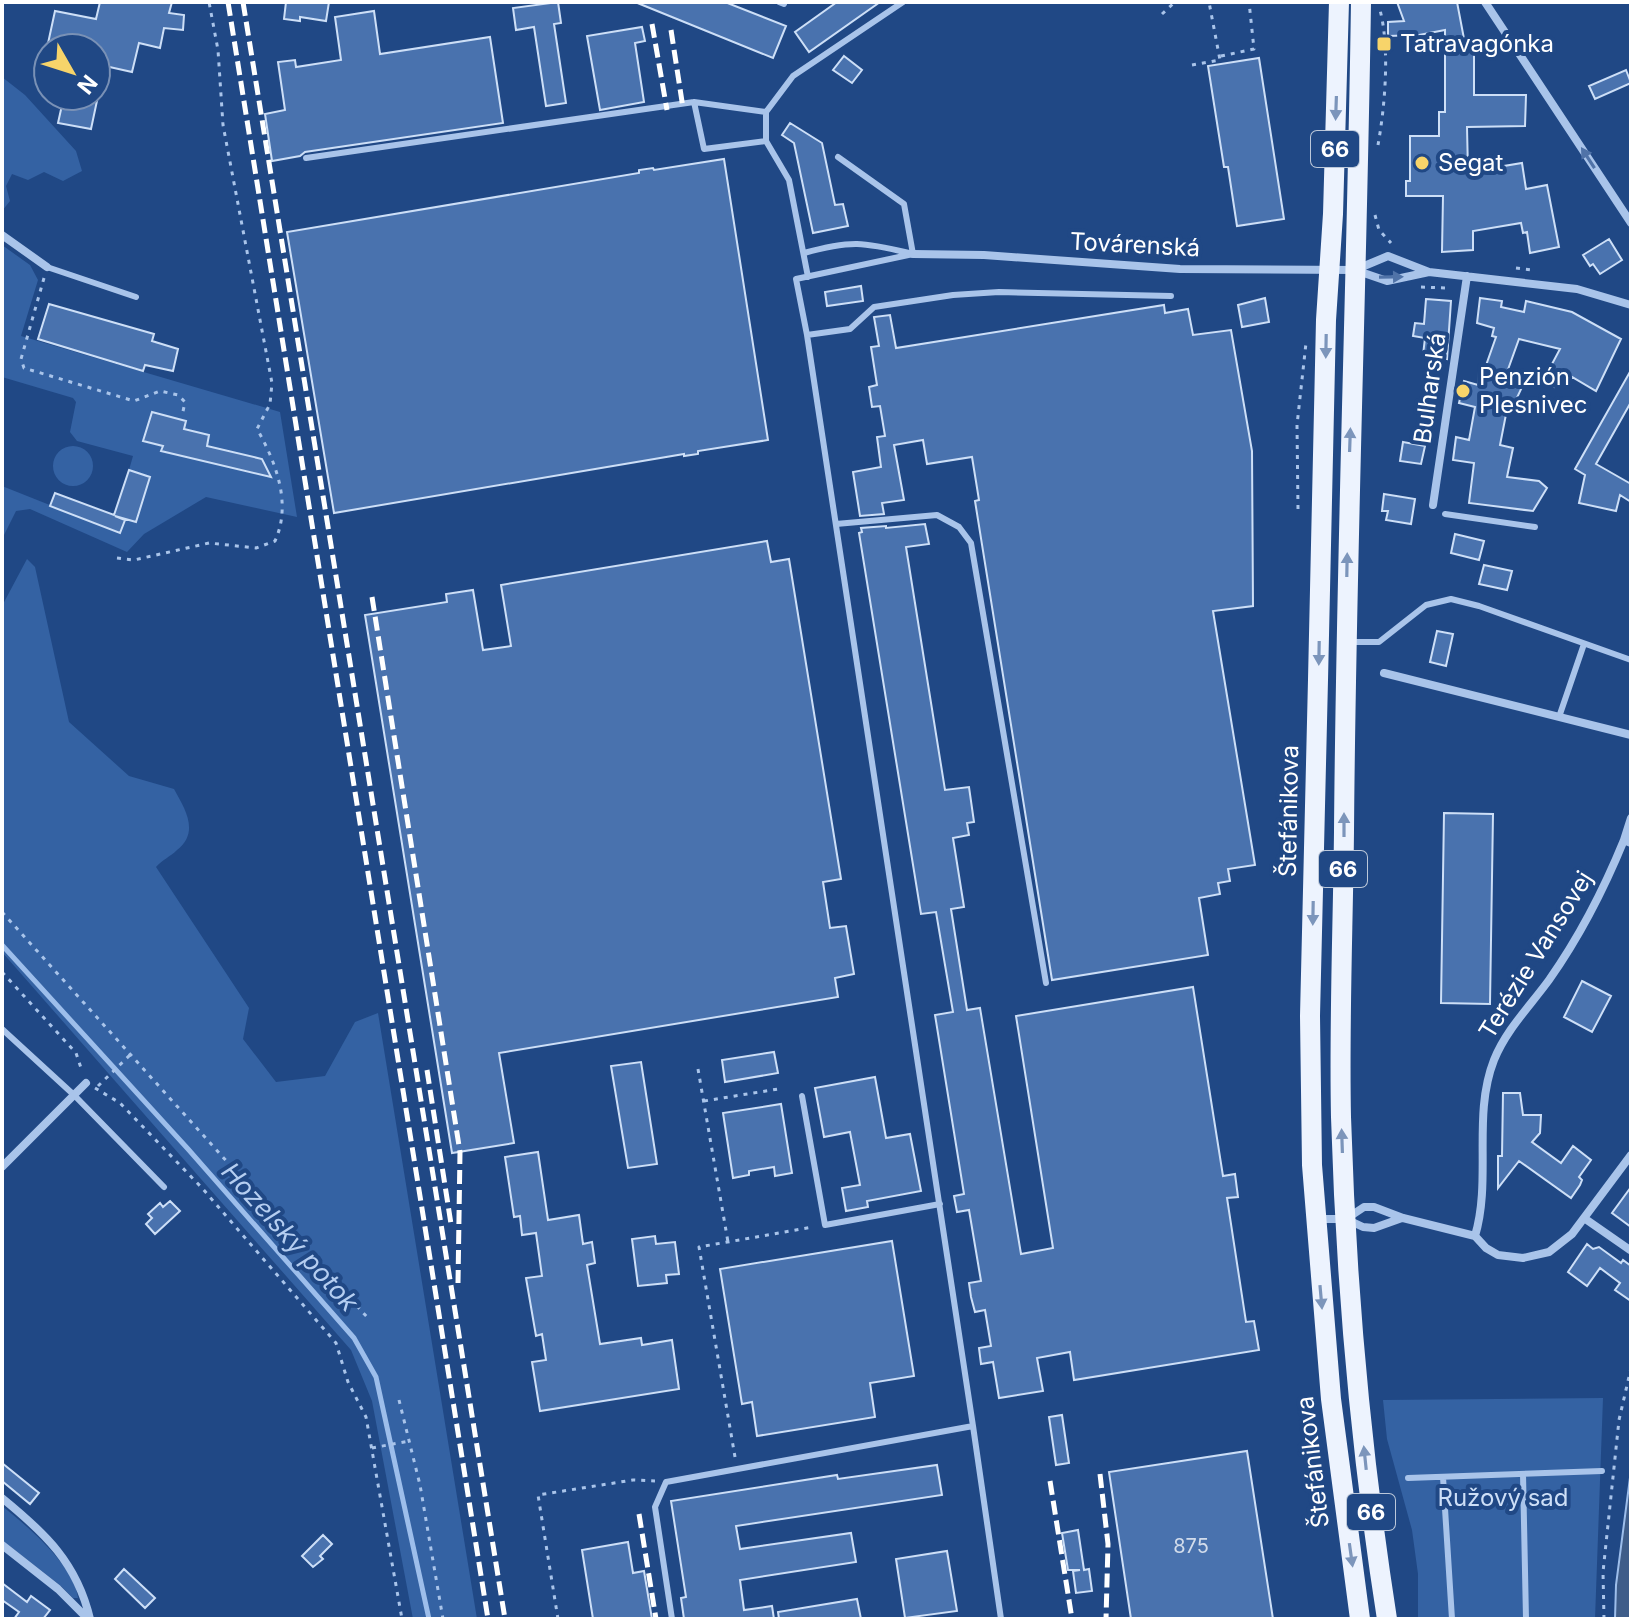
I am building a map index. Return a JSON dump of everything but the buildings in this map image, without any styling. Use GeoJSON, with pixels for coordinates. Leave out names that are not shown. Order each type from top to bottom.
{"type":"FeatureCollection","features":[{"type":"Feature","properties":{"kind":"main road","name":"Štefánikova"},"geometry":{"type":"LineString","coordinates":[[1339,2],[1325,350],[1310,1016],[1315,1219],[1331,1399],[1360,1619]]}},
{"type":"Feature","properties":{"kind":"main road","name":"66"},"geometry":{"type":"LineString","coordinates":[[1361,2],[1345,642],[1341,1112],[1359,1405],[1387,1619]]}},
{"type":"Feature","properties":{"kind":"street"},"geometry":{"type":"LineString","coordinates":[[1485,2],[1631,223]]}},
{"type":"Feature","properties":{"kind":"street"},"geometry":{"type":"LineString","coordinates":[[2,235],[47,267]]}},
{"type":"Feature","properties":{"kind":"street","name":"Továrenská"},"geometry":{"type":"LineString","coordinates":[[913,254],[984,255],[1180,269],[1355,270],[1387,281],[1429,272]]}},
{"type":"Feature","properties":{"kind":"street","name":"Továrenská"},"geometry":{"type":"LineString","coordinates":[[1355,270],[1388,256],[1429,272],[1577,289],[1631,305]]}},
{"type":"Feature","properties":{"kind":"street","name":"Bulharská"},"geometry":{"type":"LineString","coordinates":[[1433,505],[1467,276]]}},
{"type":"Feature","properties":{"kind":"street"},"geometry":{"type":"LineString","coordinates":[[1384,673],[1631,735]]}},
{"type":"Feature","properties":{"kind":"street","name":"Terézie Vansovej"},"geometry":{"type":"LineString","coordinates":[[1475,1236],[1484,1190],[1487,1088],[1494,1061],[1509,1033],[1571,946],[1598,899],[1628,841],[1631,818]]}},
{"type":"Feature","properties":{"kind":"street"},"geometry":{"type":"LineString","coordinates":[[2,1167],[86,1083]]}},
{"type":"Feature","properties":{"kind":"street"},"geometry":{"type":"LineString","coordinates":[[1346,1219],[1364,1207],[1374,1207],[1403,1218],[1475,1236],[1498,1255],[1536,1256],[1563,1244],[1631,1155]]}},
{"type":"Feature","properties":{"kind":"street"},"geometry":{"type":"LineString","coordinates":[[1315,1219],[1346,1219],[1363,1227],[1374,1228],[1403,1218]]}},
{"type":"Feature","properties":{"kind":"street"},"geometry":{"type":"LineString","coordinates":[[1584,1218],[1630,1250]]}},
{"type":"Feature","properties":{"kind":"street"},"geometry":{"type":"LineString","coordinates":[[2,1498],[36,1526],[68,1564],[84,1594],[89,1619]]}},
{"type":"Feature","properties":{"kind":"street"},"geometry":{"type":"LineString","coordinates":[[2,1545],[58,1589],[89,1619]]}},
{"type":"Feature","properties":{"kind":"lane"},"geometry":{"type":"LineString","coordinates":[[808,277],[789,180],[766,141],[766,112],[793,76],[903,2]]}},
{"type":"Feature","properties":{"kind":"lane"},"geometry":{"type":"LineString","coordinates":[[306,158],[694,102],[766,112]]}},
{"type":"Feature","properties":{"kind":"lane"},"geometry":{"type":"LineString","coordinates":[[694,102],[704,149],[766,141]]}},
{"type":"Feature","properties":{"kind":"lane"},"geometry":{"type":"LineString","coordinates":[[838,157],[904,204],[913,254]]}},
{"type":"Feature","properties":{"kind":"lane"},"geometry":{"type":"LineString","coordinates":[[804,253],[838,243],[865,243],[913,254]]}},
{"type":"Feature","properties":{"kind":"lane"},"geometry":{"type":"LineString","coordinates":[[913,254],[796,279],[940,1204],[999,1619]]}},
{"type":"Feature","properties":{"kind":"lane"},"geometry":{"type":"LineString","coordinates":[[47,267],[136,297]]}},
{"type":"Feature","properties":{"kind":"lane"},"geometry":{"type":"LineString","coordinates":[[807,335],[850,329],[874,307],[953,295],[999,292],[1171,296]]}},
{"type":"Feature","properties":{"kind":"lane"},"geometry":{"type":"LineString","coordinates":[[1445,514],[1535,527]]}},
{"type":"Feature","properties":{"kind":"lane"},"geometry":{"type":"LineString","coordinates":[[836,524],[937,515],[959,527],[971,543],[1046,983]]}},
{"type":"Feature","properties":{"kind":"lane"},"geometry":{"type":"LineString","coordinates":[[1345,642],[1379,642],[1426,605],[1451,599],[1631,660]]}},
{"type":"Feature","properties":{"kind":"lane"},"geometry":{"type":"LineString","coordinates":[[1559,717],[1584,644]]}},
{"type":"Feature","properties":{"kind":"lane"},"geometry":{"type":"LineString","coordinates":[[2,1029],[74,1095],[164,1187]]}},
{"type":"Feature","properties":{"kind":"lane"},"geometry":{"type":"LineString","coordinates":[[802,1096],[825,1225],[940,1204]]}},
{"type":"Feature","properties":{"kind":"lane"},"geometry":{"type":"LineString","coordinates":[[672,1619],[655,1507],[666,1482],[973,1426]]}},
{"type":"Feature","properties":{"kind":"lane"},"geometry":{"type":"LineString","coordinates":[[1408,1478],[1602,1471]]}},
{"type":"Feature","properties":{"kind":"lane"},"geometry":{"type":"LineString","coordinates":[[1523,1474],[1526,1619]]}},
{"type":"Feature","properties":{"kind":"lane"},"geometry":{"type":"LineString","coordinates":[[1443,1477],[1452,1619]]}},
{"type":"Feature","properties":{"kind":"path"},"geometry":{"type":"LineString","coordinates":[[117,558],[134,560],[209,543],[256,548],[275,541],[282,525],[279,475],[257,429],[270,404],[272,383],[223,125],[218,50],[209,2]]}},
{"type":"Feature","properties":{"kind":"path"},"geometry":{"type":"LineString","coordinates":[[1162,14],[1175,2]]}},
{"type":"Feature","properties":{"kind":"path"},"geometry":{"type":"LineString","coordinates":[[1209,2],[1220,57]]}},
{"type":"Feature","properties":{"kind":"path"},"geometry":{"type":"LineString","coordinates":[[1192,65],[1254,49],[1249,2]]}},
{"type":"Feature","properties":{"kind":"path"},"geometry":{"type":"LineString","coordinates":[[1377,2],[1383,22],[1384,44],[1383,118],[1378,145]]}},
{"type":"Feature","properties":{"kind":"path"},"geometry":{"type":"LineString","coordinates":[[1375,215],[1379,230],[1392,245],[1388,256]]}},
{"type":"Feature","properties":{"kind":"path"},"geometry":{"type":"LineString","coordinates":[[47,267],[21,359],[24,368],[134,401],[160,391],[178,395],[185,402],[182,416]]}},
{"type":"Feature","properties":{"kind":"path"},"geometry":{"type":"LineString","coordinates":[[1409,287],[1465,290]]}},
{"type":"Feature","properties":{"kind":"path"},"geometry":{"type":"LineString","coordinates":[[1298,509],[1297,425],[1307,334]]}},
{"type":"Feature","properties":{"kind":"path"},"geometry":{"type":"LineString","coordinates":[[2,912],[367,1317]]}},
{"type":"Feature","properties":{"kind":"path"},"geometry":{"type":"LineString","coordinates":[[2,972],[76,1053],[86,1083],[120,1103],[202,1188],[336,1343],[348,1382],[366,1417],[402,1619]]}},
{"type":"Feature","properties":{"kind":"path"},"geometry":{"type":"LineString","coordinates":[[95,1088],[131,1055]]}},
{"type":"Feature","properties":{"kind":"path"},"geometry":{"type":"LineString","coordinates":[[698,1069],[728,1242]]}},
{"type":"Feature","properties":{"kind":"path"},"geometry":{"type":"LineString","coordinates":[[704,1101],[778,1089]]}},
{"type":"Feature","properties":{"kind":"path"},"geometry":{"type":"LineString","coordinates":[[737,1469],[699,1247],[825,1225]]}},
{"type":"Feature","properties":{"kind":"path"},"geometry":{"type":"LineString","coordinates":[[1604,1619],[1603,1572],[1619,1420],[1631,1368]]}},
{"type":"Feature","properties":{"kind":"path"},"geometry":{"type":"LineString","coordinates":[[399,1400],[420,1485],[443,1619]]}},
{"type":"Feature","properties":{"kind":"path"},"geometry":{"type":"LineString","coordinates":[[372,1448],[409,1441]]}},
{"type":"Feature","properties":{"kind":"path"},"geometry":{"type":"LineString","coordinates":[[558,1619],[538,1495],[633,1480],[666,1482]]}},
{"type":"Feature","properties":{"kind":"green space"},"geometry":{"type":"Polygon","coordinates":[[[2,77],[32,103],[32,112],[40,112],[76,151],[82,171],[63,181],[44,172],[28,180],[12,174],[6,186],[10,201],[2,211],[2,77]]]}},
{"type":"Feature","properties":{"kind":"green space"},"geometry":{"type":"Polygon","coordinates":[[[2,245],[30,265],[38,280],[21,336],[280,412],[297,517],[206,497],[144,534],[127,552],[30,509],[16,511],[2,539],[2,486],[120,533],[125,519],[136,522],[150,477],[129,470],[133,456],[77,441],[70,432],[76,402],[73,398],[2,377],[2,245]]]}},
{"type":"Feature","properties":{"kind":"green space"},"geometry":{"type":"Polygon","coordinates":[[[73,446],[87,452],[93,466],[87,480],[73,486],[59,480],[53,466],[59,452],[73,446]]]}},
{"type":"Feature","properties":{"kind":"green space"},"geometry":{"type":"Polygon","coordinates":[[[27,559],[35,567],[69,722],[129,776],[174,789],[182,804],[188,820],[188,836],[177,850],[156,867],[249,1008],[243,1039],[276,1082],[325,1076],[355,1022],[378,1013],[477,1619],[413,1619],[372,1401],[351,1350],[2,952],[2,606],[27,559]]]}},
{"type":"Feature","properties":{"kind":"green space","name":"Ružový sad"},"geometry":{"type":"Polygon","coordinates":[[[1603,1398],[1595,1619],[1418,1619],[1418,1574],[1412,1530],[1387,1439],[1383,1400],[1603,1398]]]}},
{"type":"Feature","properties":{"kind":"green space"},"geometry":{"type":"Polygon","coordinates":[[[2,1506],[59,1560],[75,1586],[78,1598],[73,1598],[2,1540],[2,1506]]]}},
{"type":"Feature","properties":{"kind":"shaded area"},"geometry":{"type":"Polygon","coordinates":[[[1631,1470],[1631,1619],[1615,1619],[1616,1585],[1631,1470]]]}},
{"type":"Feature","properties":{"kind":"waterway","name":"Hozelský potok"},"geometry":{"type":"LineString","coordinates":[[2,945],[188,1149],[354,1338],[376,1377],[429,1619]]}},
{"type":"Feature","properties":{"kind":"railway"},"geometry":{"type":"LineString","coordinates":[[228,2],[488,1619]]}},
{"type":"Feature","properties":{"kind":"railway"},"geometry":{"type":"LineString","coordinates":[[243,2],[505,1619]]}},
{"type":"Feature","properties":{"kind":"railway"},"geometry":{"type":"LineString","coordinates":[[652,24],[667,110]]}},
{"type":"Feature","properties":{"kind":"railway"},"geometry":{"type":"LineString","coordinates":[[671,30],[683,108]]}},
{"type":"Feature","properties":{"kind":"railway"},"geometry":{"type":"LineString","coordinates":[[372,597],[460,1152],[458,1283]]}},
{"type":"Feature","properties":{"kind":"railway"},"geometry":{"type":"LineString","coordinates":[[427,1070],[451,1224]]}},
{"type":"Feature","properties":{"kind":"railway"},"geometry":{"type":"LineString","coordinates":[[1100,1474],[1108,1544],[1106,1619]]}},
{"type":"Feature","properties":{"kind":"railway"},"geometry":{"type":"LineString","coordinates":[[1050,1481],[1072,1619]]}},
{"type":"Feature","properties":{"kind":"railway"},"geometry":{"type":"LineString","coordinates":[[639,1514],[656,1619]]}},
{"type":"Feature","properties":{"kind":"place","name":"Tatravagónka"},"geometry":{"type":"Point","coordinates":[1384,44]}},
{"type":"Feature","properties":{"kind":"place","name":"Segat"},"geometry":{"type":"Point","coordinates":[1422,163]}},
{"type":"Feature","properties":{"kind":"place","name":"Penzión Plesnivec"},"geometry":{"type":"Point","coordinates":[1463,391]}}]}
